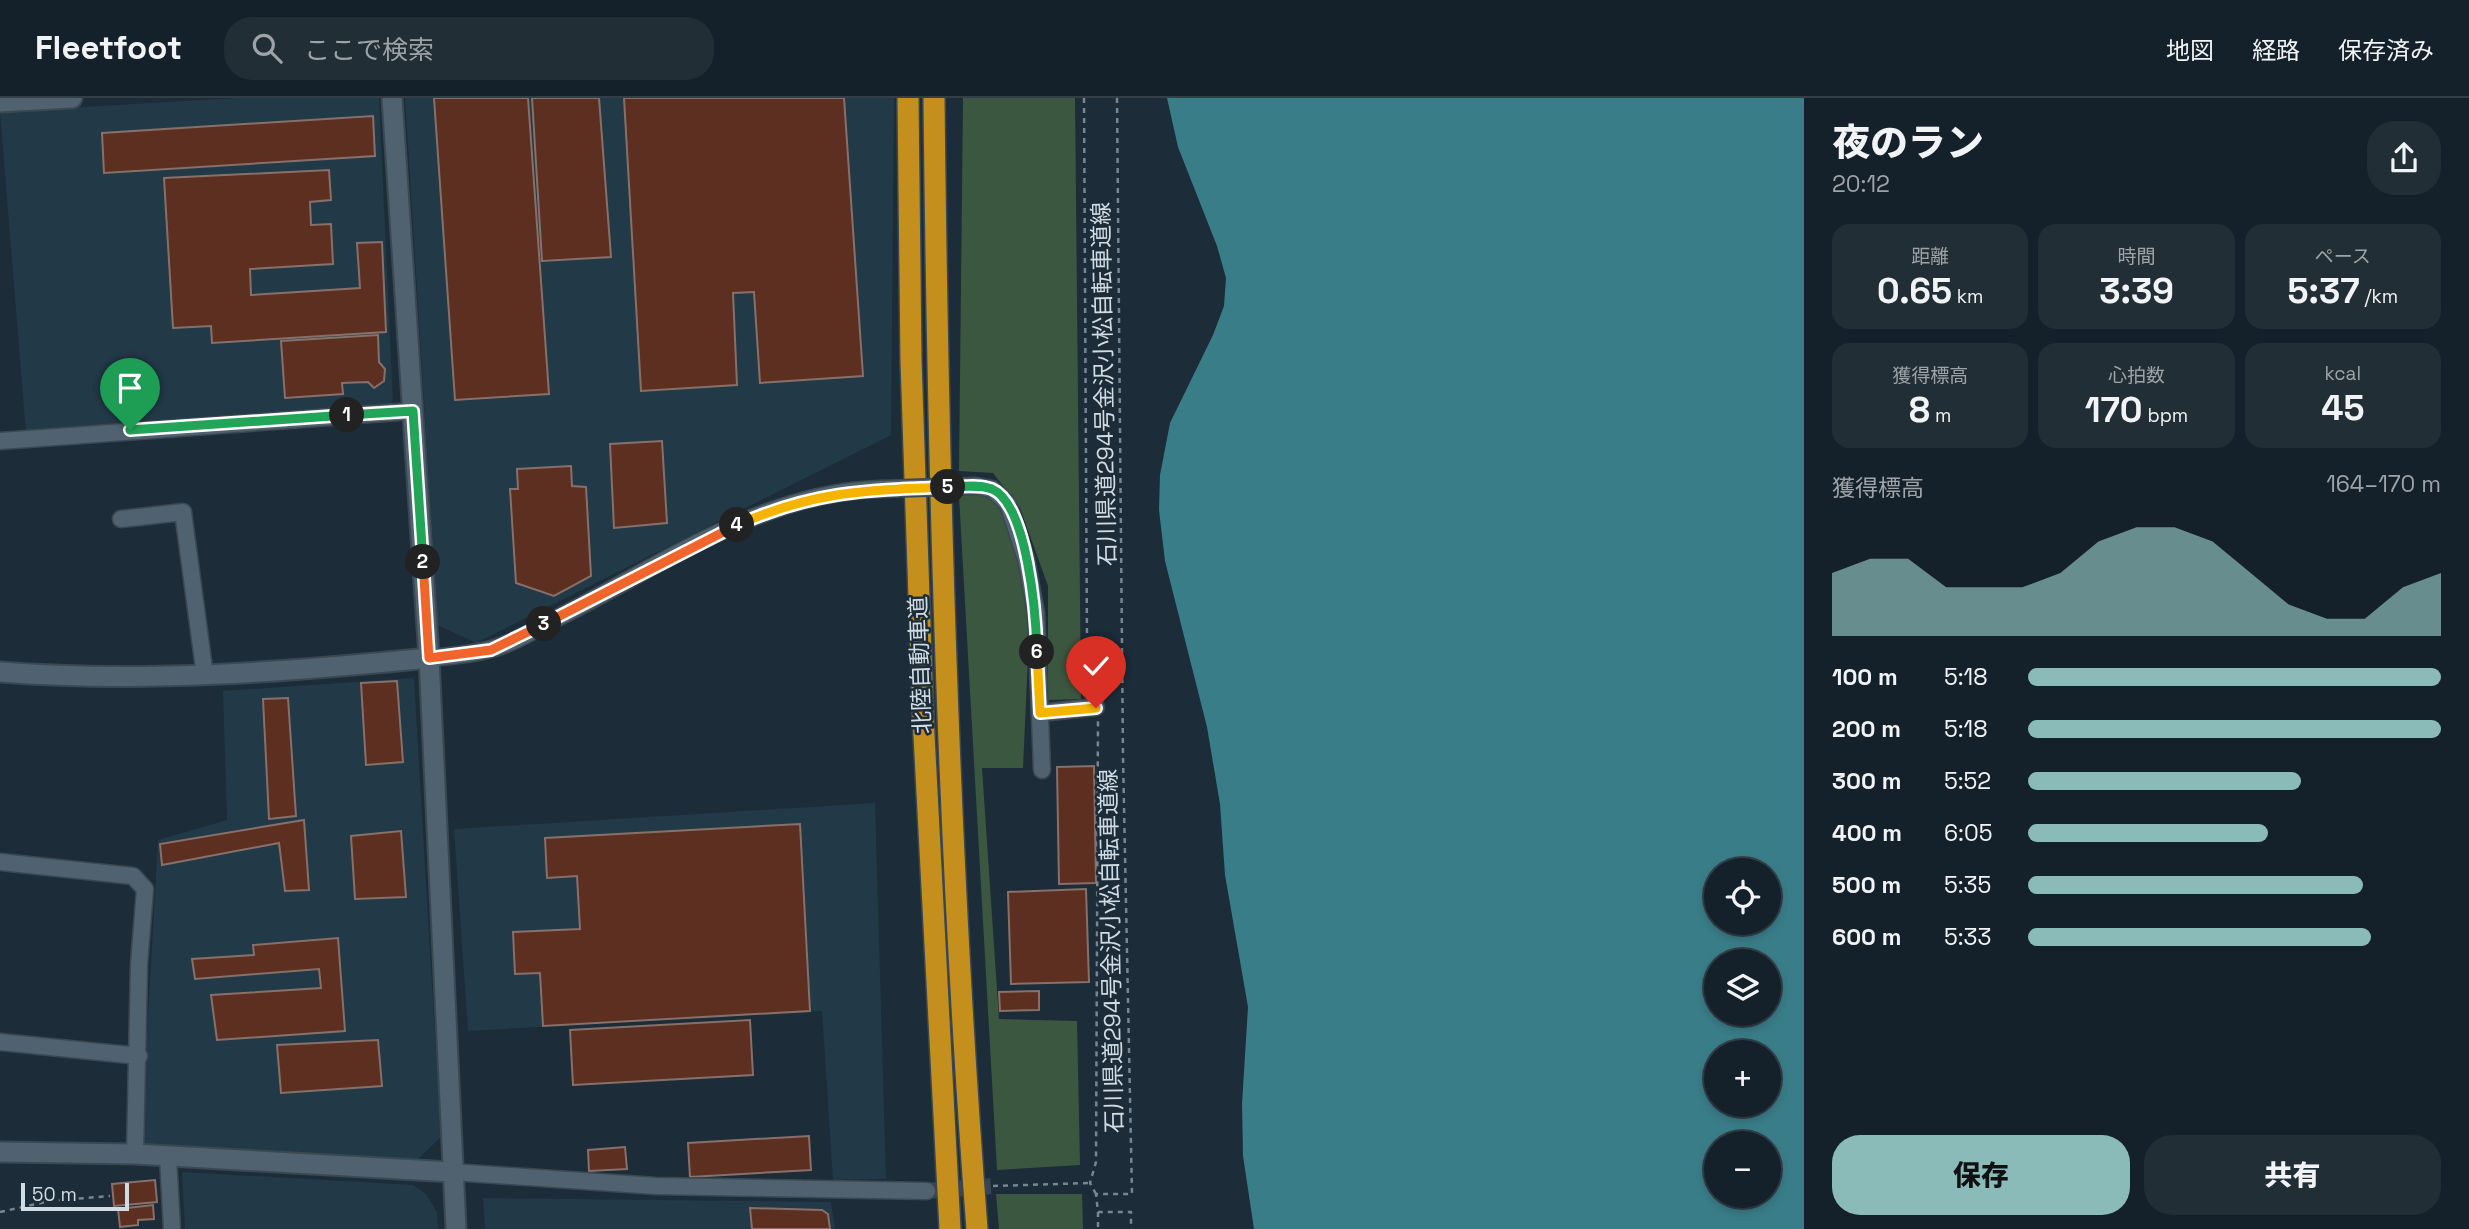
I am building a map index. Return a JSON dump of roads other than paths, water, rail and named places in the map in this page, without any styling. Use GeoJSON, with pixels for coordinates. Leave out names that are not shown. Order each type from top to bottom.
{"type":"FeatureCollection","features":[{"type":"Feature","properties":{"kind":"highway","name":"北陸自動車道"},"geometry":{"type":"LineString","coordinates":[[908,98],[911,346],[922,702],[950,1229]]}},
{"type":"Feature","properties":{"kind":"highway","name":"北陸自動車道"},"geometry":{"type":"LineString","coordinates":[[934,98],[947,706],[977,1229]]}},
{"type":"Feature","properties":{"kind":"street"},"geometry":{"type":"LineString","coordinates":[[0,102],[72,98]]}},
{"type":"Feature","properties":{"kind":"street"},"geometry":{"type":"LineString","coordinates":[[391,98],[429,658],[456,1229]]}},
{"type":"Feature","properties":{"kind":"street"},"geometry":{"type":"LineString","coordinates":[[0,441],[413,411]]}},
{"type":"Feature","properties":{"kind":"street"},"geometry":{"type":"LineString","coordinates":[[0,671],[50,676],[205,677],[429,658],[491,650],[603,595],[712,535],[765,513],[814,497],[880,489],[976,486],[992,489],[1009,504],[1017,524],[1036,613],[1042,770]]}},
{"type":"Feature","properties":{"kind":"street"},"geometry":{"type":"LineString","coordinates":[[121,519],[183,512],[205,677]]}},
{"type":"Feature","properties":{"kind":"street"},"geometry":{"type":"LineString","coordinates":[[1040,713],[1096,708]]}},
{"type":"Feature","properties":{"kind":"street"},"geometry":{"type":"LineString","coordinates":[[0,862],[134,876],[145,889],[139,964],[135,1154]]}},
{"type":"Feature","properties":{"kind":"street"},"geometry":{"type":"LineString","coordinates":[[0,1041],[139,1056]]}},
{"type":"Feature","properties":{"kind":"street"},"geometry":{"type":"LineString","coordinates":[[0,1152],[135,1154],[656,1186],[927,1191]]}},
{"type":"Feature","properties":{"kind":"street"},"geometry":{"type":"LineString","coordinates":[[168,1157],[172,1229]]}},
{"type":"Feature","properties":{"kind":"water"},"geometry":{"type":"Polygon","coordinates":[[[1167,98],[1804,98],[1804,1229],[1254,1229],[1243,1156],[1242,1104],[1248,1007],[1225,875],[1220,804],[1207,727],[1165,561],[1159,510],[1160,475],[1170,423],[1213,335],[1224,306],[1226,278],[1217,246],[1178,147],[1167,98]]]}},
{"type":"Feature","properties":{"kind":"tunnel"},"geometry":{"type":"LineString","coordinates":[[927,1191],[993,1186]]}}]}
